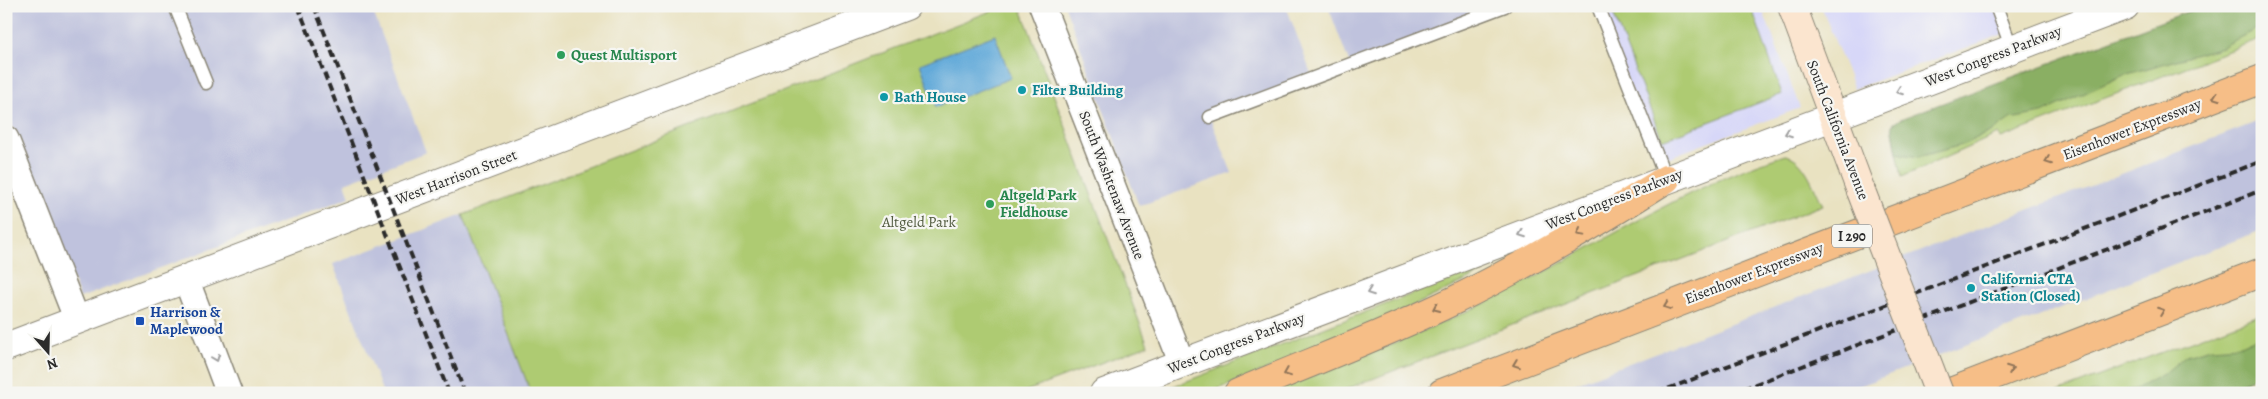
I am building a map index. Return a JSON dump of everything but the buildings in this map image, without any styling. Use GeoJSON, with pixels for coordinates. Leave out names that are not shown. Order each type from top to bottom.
{"type":"FeatureCollection","features":[{"type":"Feature","properties":{"kind":"highway","name":"Eisenhower Expressway"},"geometry":{"type":"LineString","coordinates":[[1442,393],[2262,79]]}},
{"type":"Feature","properties":{"kind":"highway"},"geometry":{"type":"LineString","coordinates":[[1238,393],[1358,345],[1454,300],[1585,231],[1666,179]]}},
{"type":"Feature","properties":{"kind":"highway"},"geometry":{"type":"LineString","coordinates":[[1948,393],[2262,272]]}},
{"type":"Feature","properties":{"kind":"main road","name":"South California Avenue"},"geometry":{"type":"LineString","coordinates":[[1792,6],[1939,393]]}},
{"type":"Feature","properties":{"kind":"street","name":"West Harrison Street"},"geometry":{"type":"LineString","coordinates":[[6,347],[906,6]]}},
{"type":"Feature","properties":{"kind":"street","name":"South Washtenaw Avenue"},"geometry":{"type":"LineString","coordinates":[[1042,6],[1182,363]]}},
{"type":"Feature","properties":{"kind":"street","name":"West Congress Parkway"},"geometry":{"type":"LineString","coordinates":[[1104,393],[2125,6]]}},
{"type":"Feature","properties":{"kind":"street"},"geometry":{"type":"LineString","coordinates":[[9,151],[77,320]]}},
{"type":"Feature","properties":{"kind":"street"},"geometry":{"type":"LineString","coordinates":[[186,280],[229,393]]}},
{"type":"Feature","properties":{"kind":"lane"},"geometry":{"type":"LineString","coordinates":[[175,6],[206,83]]}},
{"type":"Feature","properties":{"kind":"lane"},"geometry":{"type":"LineString","coordinates":[[1210,118],[1505,6]]}},
{"type":"Feature","properties":{"kind":"lane"},"geometry":{"type":"LineString","coordinates":[[1598,6],[1666,179]]}},
{"type":"Feature","properties":{"kind":"lane"},"geometry":{"type":"LineString","coordinates":[[1996,6],[2012,49]]}},
{"type":"Feature","properties":{"kind":"shaded area"},"geometry":{"type":"Polygon","coordinates":[[[6,6],[371,6],[426,152],[345,183],[350,197],[80,298],[6,111],[6,6]]]}},
{"type":"Feature","properties":{"kind":"shaded area"},"geometry":{"type":"Polygon","coordinates":[[[1065,6],[1286,6],[1313,79],[1210,118],[1232,173],[1139,206],[1065,6]]]}},
{"type":"Feature","properties":{"kind":"shaded area"},"geometry":{"type":"Polygon","coordinates":[[[1328,6],[1505,6],[1350,65],[1328,6]]]}},
{"type":"Feature","properties":{"kind":"shaded area"},"geometry":{"type":"Polygon","coordinates":[[[1598,6],[1761,6],[1800,108],[1659,161],[1598,6]]]}},
{"type":"Feature","properties":{"kind":"shaded area"},"geometry":{"type":"Polygon","coordinates":[[[1821,6],[1996,6],[2006,33],[1854,89],[1821,6]]]}},
{"type":"Feature","properties":{"kind":"shaded area"},"geometry":{"type":"Polygon","coordinates":[[[2262,120],[2262,230],[1875,380],[1841,393],[1551,393],[2262,120]]]}},
{"type":"Feature","properties":{"kind":"shaded area"},"geometry":{"type":"Polygon","coordinates":[[[463,215],[531,393],[383,393],[333,264],[463,215]]]}},
{"type":"Feature","properties":{"kind":"green space","name":"Altgeld Park"},"geometry":{"type":"Polygon","coordinates":[[[1004,6],[1020,6],[1148,345],[1021,393],[531,393],[463,215],[1004,6]]]}},
{"type":"Feature","properties":{"kind":"green space"},"geometry":{"type":"Polygon","coordinates":[[[1610,6],[1751,6],[1782,94],[1662,140],[1610,6]]]}},
{"type":"Feature","properties":{"kind":"green space"},"geometry":{"type":"Polygon","coordinates":[[[2203,6],[2262,6],[2262,38],[2001,138],[1998,134],[1902,177],[1892,125],[1896,122],[2203,6]]]}},
{"type":"Feature","properties":{"kind":"green space"},"geometry":{"type":"Polygon","coordinates":[[[2203,6],[2262,6],[2262,26],[2222,47],[2124,75],[2042,113],[2010,119],[1996,129],[1962,145],[1918,157],[1897,153],[1892,125],[1900,119],[2203,6]]]}},
{"type":"Feature","properties":{"kind":"green space"},"geometry":{"type":"Polygon","coordinates":[[[1785,155],[1798,161],[1803,167],[1823,205],[1336,393],[1270,393],[1478,306],[1678,200],[1748,168],[1785,155]]]}},
{"type":"Feature","properties":{"kind":"green space"},"geometry":{"type":"Polygon","coordinates":[[[1482,267],[1484,272],[1337,342],[1208,393],[1156,393],[1482,267]]]}},
{"type":"Feature","properties":{"kind":"green space"},"geometry":{"type":"Polygon","coordinates":[[[2262,314],[2262,375],[2212,393],[2055,393],[2262,314]]]}},
{"type":"Feature","properties":{"kind":"green space"},"geometry":{"type":"Polygon","coordinates":[[[2262,335],[2262,375],[2212,393],[2107,393],[2136,389],[2165,373],[2186,355],[2211,348],[2238,346],[2262,335]]]}},
{"type":"Feature","properties":{"kind":"water"},"geometry":{"type":"Polygon","coordinates":[[[995,35],[1011,78],[936,107],[920,64],[995,35]]]}},
{"type":"Feature","properties":{"kind":"railway"},"geometry":{"type":"LineString","coordinates":[[298,6],[449,393]]}},
{"type":"Feature","properties":{"kind":"railway"},"geometry":{"type":"LineString","coordinates":[[314,6],[465,393]]}},
{"type":"Feature","properties":{"kind":"railway"},"geometry":{"type":"LineString","coordinates":[[1657,393],[2262,161]]}},
{"type":"Feature","properties":{"kind":"railway"},"geometry":{"type":"LineString","coordinates":[[1732,393],[2262,190]]}},
{"type":"Feature","properties":{"kind":"place","name":"Quest Multisport"},"geometry":{"type":"Point","coordinates":[561,55]}},
{"type":"Feature","properties":{"kind":"place","name":"Filter Building"},"geometry":{"type":"Point","coordinates":[1022,90]}},
{"type":"Feature","properties":{"kind":"place","name":"Bath House"},"geometry":{"type":"Point","coordinates":[884,97]}},
{"type":"Feature","properties":{"kind":"place","name":"Altgeld Park Fieldhouse"},"geometry":{"type":"Point","coordinates":[990,204]}},
{"type":"Feature","properties":{"kind":"place","name":"California CTA Station (Closed)"},"geometry":{"type":"Point","coordinates":[1971,288]}},
{"type":"Feature","properties":{"kind":"place","name":"Harrison & Maplewood"},"geometry":{"type":"Point","coordinates":[140,321]}}]}
